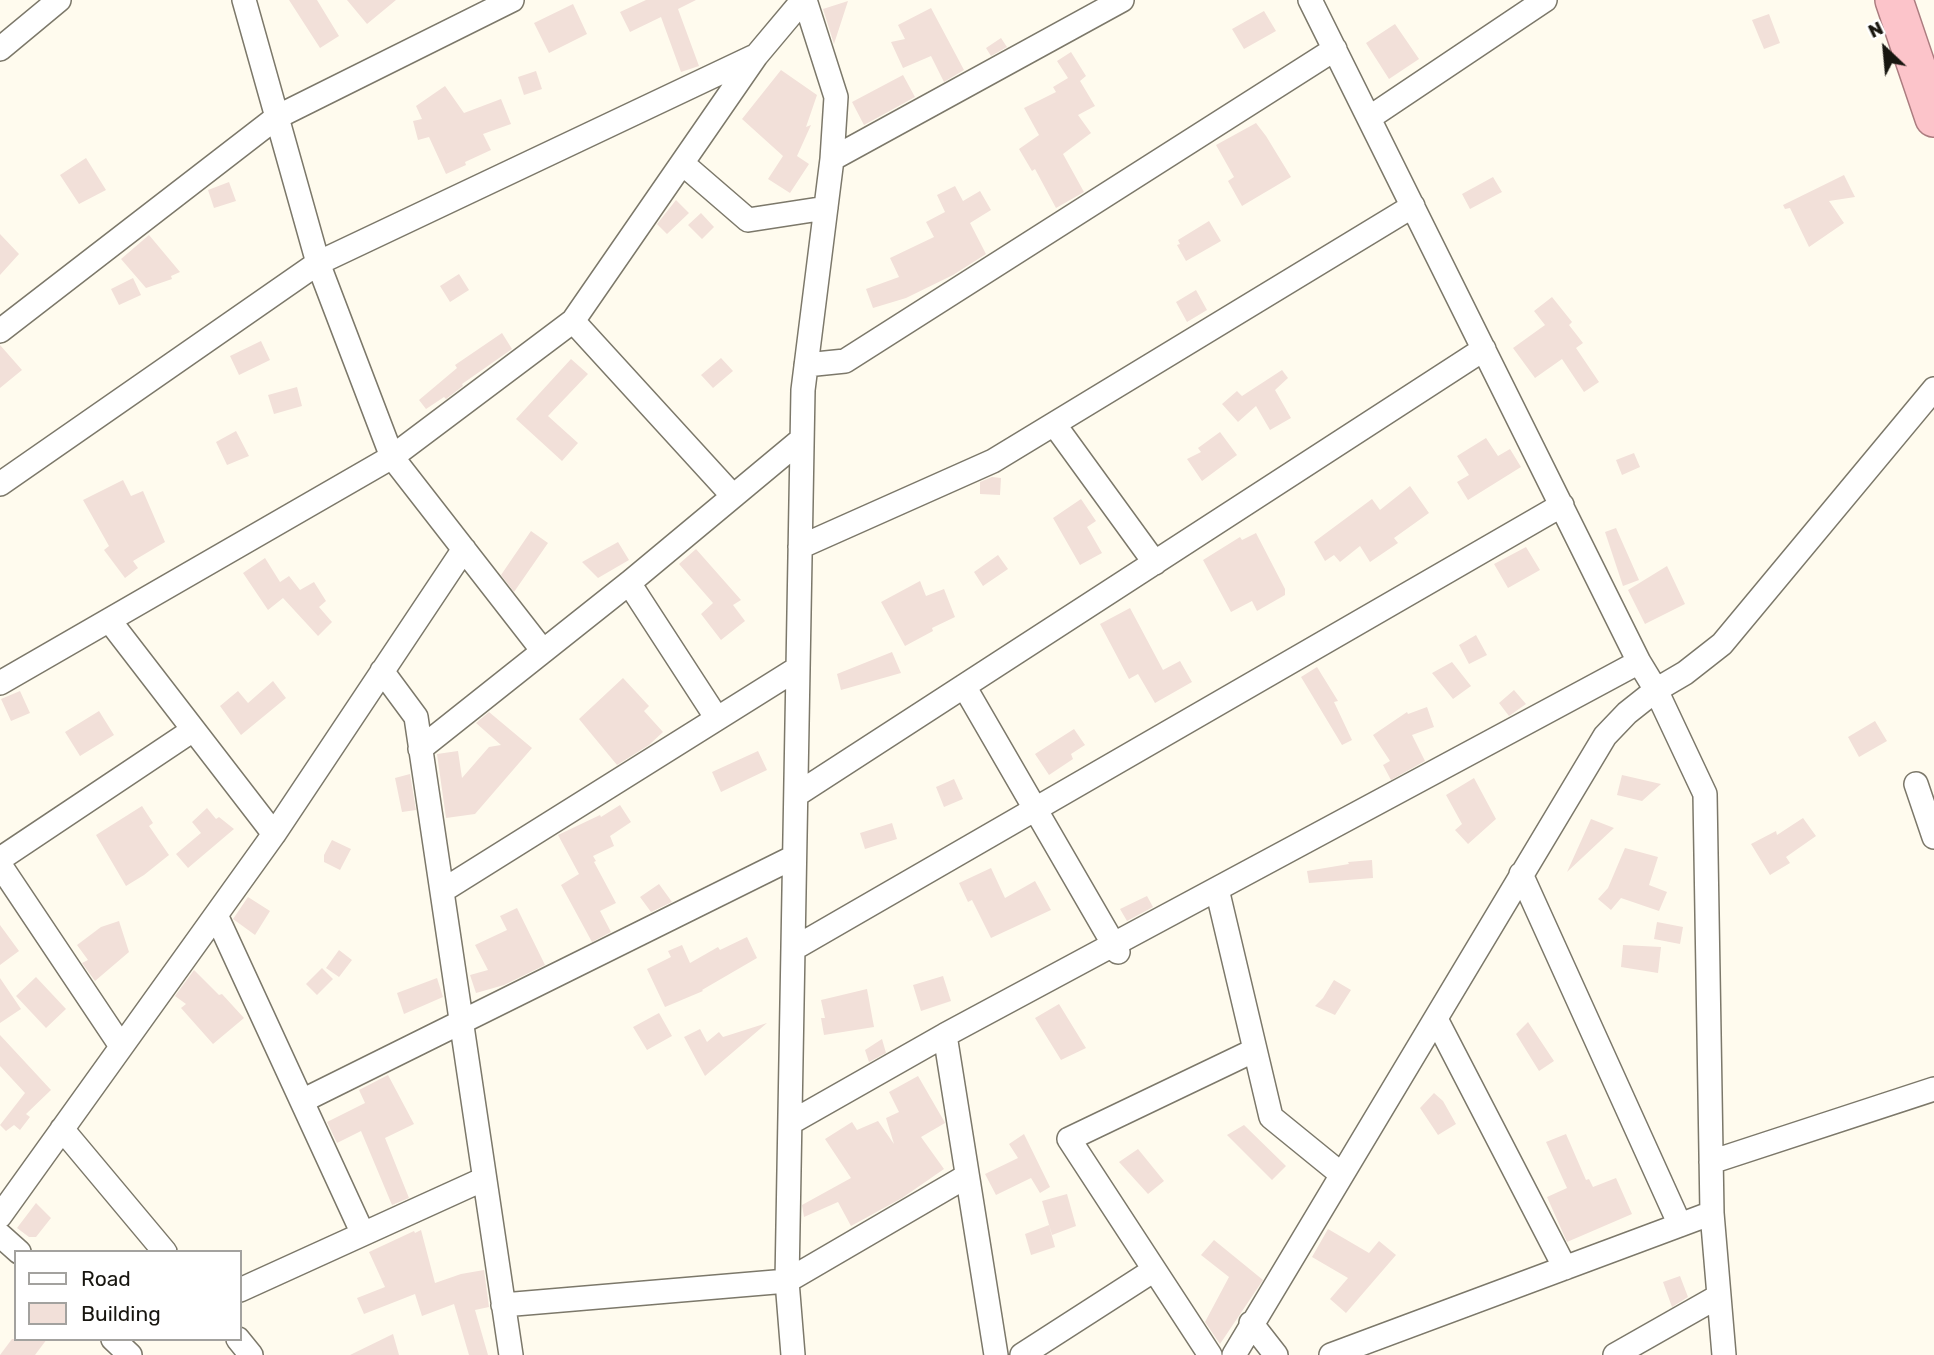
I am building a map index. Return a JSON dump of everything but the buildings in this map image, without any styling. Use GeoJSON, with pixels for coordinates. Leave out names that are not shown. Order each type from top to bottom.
{"type":"FeatureCollection","features":[{"type":"Feature","properties":{"kind":"highway"},"geometry":{"type":"LineString","coordinates":[[1894,0],[1932,108]]}},
{"type":"Feature","properties":{"kind":"street"},"geometry":{"type":"LineString","coordinates":[[0,49],[58,0]]}},
{"type":"Feature","properties":{"kind":"street"},"geometry":{"type":"LineString","coordinates":[[244,0],[318,263],[392,457],[543,651]]}},
{"type":"Feature","properties":{"kind":"street"},"geometry":{"type":"LineString","coordinates":[[0,331],[277,117],[512,0]]}},
{"type":"Feature","properties":{"kind":"street"},"geometry":{"type":"LineString","coordinates":[[0,683],[392,457],[573,321],[756,56],[804,0]]}},
{"type":"Feature","properties":{"kind":"street"},"geometry":{"type":"LineString","coordinates":[[793,1355],[788,1281],[803,390],[832,159],[836,97],[804,0]]}},
{"type":"Feature","properties":{"kind":"street"},"geometry":{"type":"LineString","coordinates":[[832,159],[1122,0]]}},
{"type":"Feature","properties":{"kind":"street"},"geometry":{"type":"LineString","coordinates":[[1310,0],[1639,662],[1656,690],[1705,794],[1712,1213],[1724,1355]]}},
{"type":"Feature","properties":{"kind":"street"},"geometry":{"type":"LineString","coordinates":[[1369,118],[1545,0]]}},
{"type":"Feature","properties":{"kind":"street"},"geometry":{"type":"LineString","coordinates":[[806,365],[845,361],[1335,49]]}},
{"type":"Feature","properties":{"kind":"street"},"geometry":{"type":"LineString","coordinates":[[0,484],[318,263],[756,56]]}},
{"type":"Feature","properties":{"kind":"street"},"geometry":{"type":"LineString","coordinates":[[682,163],[748,220],[826,208]]}},
{"type":"Feature","properties":{"kind":"street"},"geometry":{"type":"LineString","coordinates":[[800,547],[993,461],[1413,206]]}},
{"type":"Feature","properties":{"kind":"street"},"geometry":{"type":"LineString","coordinates":[[573,321],[733,496]]}},
{"type":"Feature","properties":{"kind":"street"},"geometry":{"type":"LineString","coordinates":[[796,795],[1484,349]]}},
{"type":"Feature","properties":{"kind":"street"},"geometry":{"type":"LineString","coordinates":[[1234,1355],[1605,736],[1627,713],[1656,690],[1685,673],[1722,644],[1934,389]]}},
{"type":"Feature","properties":{"kind":"street"},"geometry":{"type":"LineString","coordinates":[[1054,424],[1155,563]]}},
{"type":"Feature","properties":{"kind":"street"},"geometry":{"type":"LineString","coordinates":[[420,749],[629,583],[802,439]]}},
{"type":"Feature","properties":{"kind":"street"},"geometry":{"type":"LineString","coordinates":[[793,949],[1562,505]]}},
{"type":"Feature","properties":{"kind":"street"},"geometry":{"type":"LineString","coordinates":[[0,1216],[274,834],[464,549]]}},
{"type":"Feature","properties":{"kind":"street"},"geometry":{"type":"LineString","coordinates":[[629,583],[716,717]]}},
{"type":"Feature","properties":{"kind":"street"},"geometry":{"type":"LineString","coordinates":[[109,620],[274,834]]}},
{"type":"Feature","properties":{"kind":"street"},"geometry":{"type":"LineString","coordinates":[[790,1123],[945,1035],[1116,948],[1217,889],[1639,662]]}},
{"type":"Feature","properties":{"kind":"street"},"geometry":{"type":"LineString","coordinates":[[442,891],[798,668]]}},
{"type":"Feature","properties":{"kind":"street"},"geometry":{"type":"LineString","coordinates":[[382,671],[416,717],[511,1355]]}},
{"type":"Feature","properties":{"kind":"street"},"geometry":{"type":"LineString","coordinates":[[964,686],[1116,948]]}},
{"type":"Feature","properties":{"kind":"street"},"geometry":{"type":"LineString","coordinates":[[0,859],[193,730]]}},
{"type":"Feature","properties":{"kind":"street"},"geometry":{"type":"LineString","coordinates":[[1916,784],[1934,837]]}},
{"type":"Feature","properties":{"kind":"street"},"geometry":{"type":"LineString","coordinates":[[302,1101],[794,857]]}},
{"type":"Feature","properties":{"kind":"street"},"geometry":{"type":"LineString","coordinates":[[0,865],[121,1046]]}},
{"type":"Feature","properties":{"kind":"street"},"geometry":{"type":"LineString","coordinates":[[1521,874],[1681,1224]]}},
{"type":"Feature","properties":{"kind":"street"},"geometry":{"type":"LineString","coordinates":[[1217,889],[1271,1117],[1341,1174]]}},
{"type":"Feature","properties":{"kind":"street"},"geometry":{"type":"LineString","coordinates":[[216,915],[363,1234]]}},
{"type":"Feature","properties":{"kind":"street"},"geometry":{"type":"LineString","coordinates":[[1436,1019],[1565,1268]]}},
{"type":"Feature","properties":{"kind":"street"},"geometry":{"type":"LineString","coordinates":[[945,1035],[967,1176],[989,1354]]}},
{"type":"Feature","properties":{"kind":"street"},"geometry":{"type":"LineString","coordinates":[[1210,1355],[1069,1139],[1255,1050]]}},
{"type":"Feature","properties":{"kind":"street"},"geometry":{"type":"LineString","coordinates":[[1711,1162],[1934,1089]]}},
{"type":"Feature","properties":{"kind":"street"},"geometry":{"type":"LineString","coordinates":[[62,1129],[163,1250]]}},
{"type":"Feature","properties":{"kind":"street"},"geometry":{"type":"LineString","coordinates":[[503,1305],[788,1281],[967,1176]]}},
{"type":"Feature","properties":{"kind":"street"},"geometry":{"type":"LineString","coordinates":[[242,1289],[484,1179]]}},
{"type":"Feature","properties":{"kind":"street"},"geometry":{"type":"LineString","coordinates":[[1331,1355],[1712,1213]]}},
{"type":"Feature","properties":{"kind":"street"},"geometry":{"type":"LineString","coordinates":[[0,1235],[17,1250]]}},
{"type":"Feature","properties":{"kind":"street"},"geometry":{"type":"LineString","coordinates":[[1021,1355],[1154,1270]]}},
{"type":"Feature","properties":{"kind":"street"},"geometry":{"type":"LineString","coordinates":[[1615,1355],[1719,1296]]}},
{"type":"Feature","properties":{"kind":"street"},"geometry":{"type":"LineString","coordinates":[[1251,1323],[1276,1355]]}},
{"type":"Feature","properties":{"kind":"street"},"geometry":{"type":"LineString","coordinates":[[115,1341],[130,1355]]}},
{"type":"Feature","properties":{"kind":"street"},"geometry":{"type":"LineString","coordinates":[[240,1341],[251,1355]]}}]}
